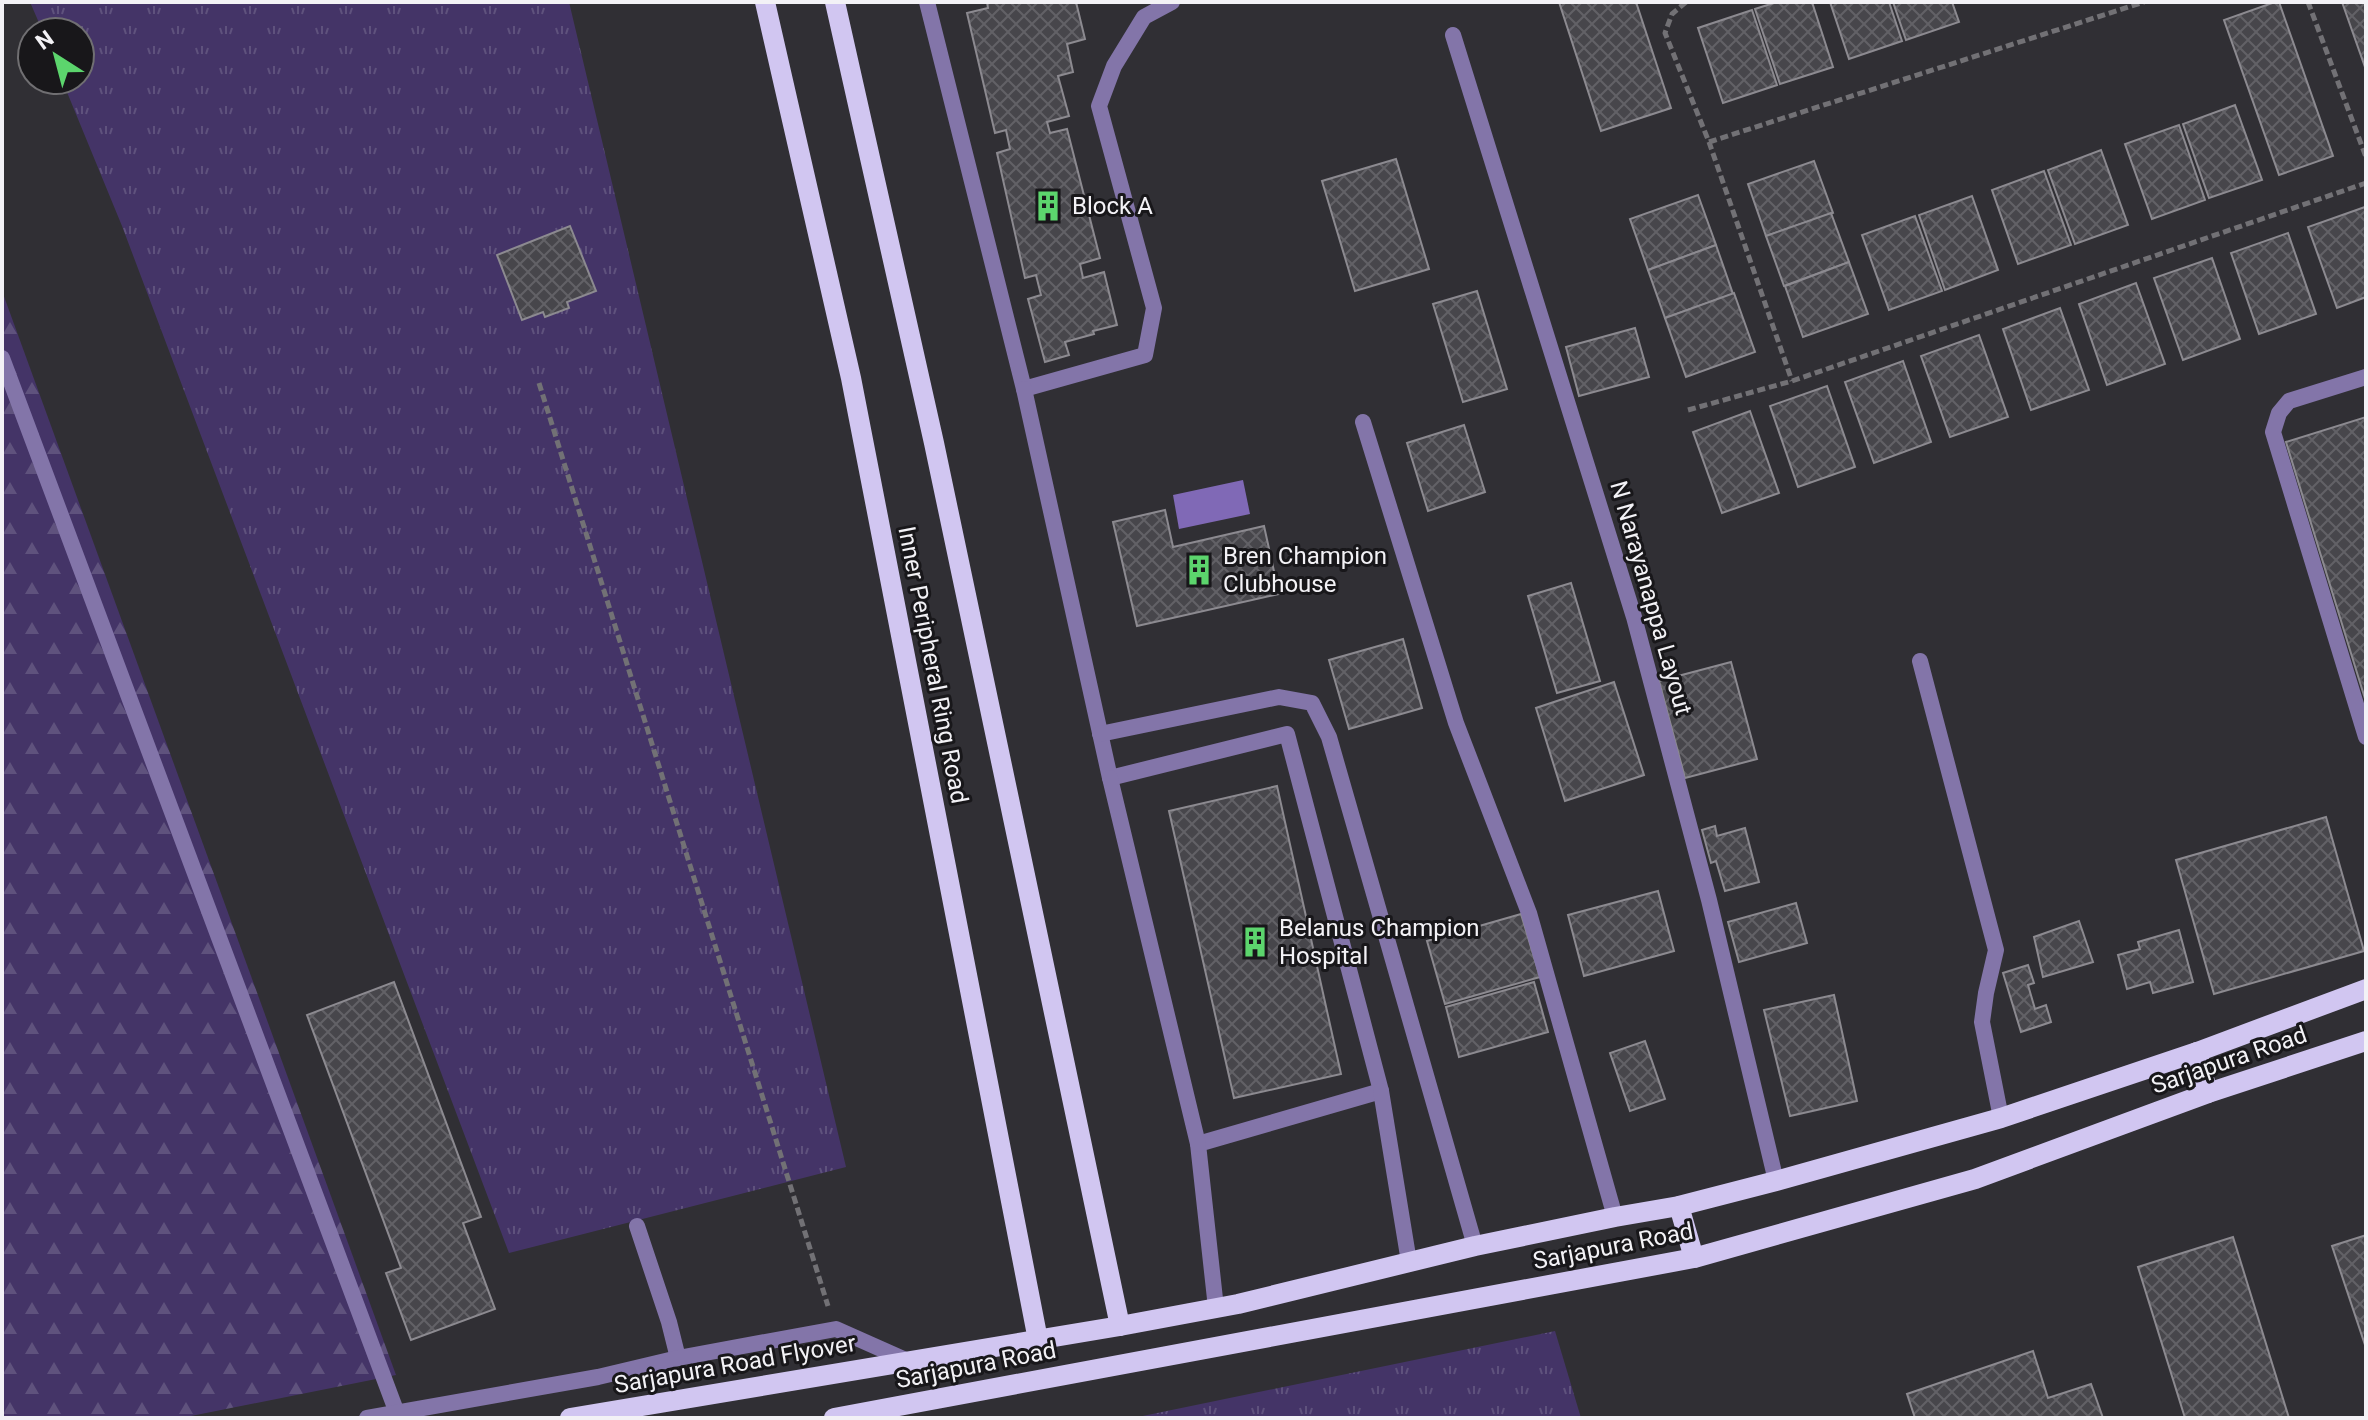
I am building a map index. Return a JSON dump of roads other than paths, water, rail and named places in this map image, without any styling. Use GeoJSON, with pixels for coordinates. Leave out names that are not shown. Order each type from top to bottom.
{"type":"FeatureCollection","features":[{"type":"Feature","properties":{"kind":"main road","name":"Inner Peripheral Ring Road"},"geometry":{"type":"LineString","coordinates":[[765,2],[851,378],[1038,1340]]}},
{"type":"Feature","properties":{"kind":"main road","name":"Inner Peripheral Ring Road"},"geometry":{"type":"LineString","coordinates":[[835,2],[934,443],[1120,1326]]}},
{"type":"Feature","properties":{"kind":"main road","name":"Sarjapura Road"},"geometry":{"type":"LineString","coordinates":[[908,1361],[1216,1308],[1475,1246],[1679,1206],[2001,1118],[2197,1052],[2366,989]]}},
{"type":"Feature","properties":{"kind":"main road","name":"Sarjapura Road"},"geometry":{"type":"LineString","coordinates":[[841,1417],[1694,1258],[1975,1179],[2208,1093],[2366,1041]]}},
{"type":"Feature","properties":{"kind":"main road"},"geometry":{"type":"LineString","coordinates":[[2197,1052],[2208,1093]]}},
{"type":"Feature","properties":{"kind":"main road"},"geometry":{"type":"LineString","coordinates":[[1679,1206],[1694,1258]]}},
{"type":"Feature","properties":{"kind":"main road","name":"Sarjapura Road Flyover"},"geometry":{"type":"LineString","coordinates":[[570,1418],[908,1361]]}},
{"type":"Feature","properties":{"kind":"street"},"geometry":{"type":"LineString","coordinates":[[927,2],[1024,389],[1110,778],[1198,1144],[1216,1308]]}},
{"type":"Feature","properties":{"kind":"street"},"geometry":{"type":"LineString","coordinates":[[1024,389],[1145,355],[1154,308],[1099,106],[1114,66],[1144,17],[1172,2]]}},
{"type":"Feature","properties":{"kind":"street","name":"N Narayanappa Layout"},"geometry":{"type":"LineString","coordinates":[[1453,35],[1634,617],[1709,900],[1776,1181]]}},
{"type":"Feature","properties":{"kind":"street"},"geometry":{"type":"LineString","coordinates":[[2,358],[397,1413]]}},
{"type":"Feature","properties":{"kind":"street"},"geometry":{"type":"LineString","coordinates":[[2366,377],[2289,401],[2279,413],[2273,432],[2366,737]]}},
{"type":"Feature","properties":{"kind":"street"},"geometry":{"type":"LineString","coordinates":[[1363,422],[1456,723],[1529,913],[1615,1217]]}},
{"type":"Feature","properties":{"kind":"street"},"geometry":{"type":"LineString","coordinates":[[1920,661],[1996,950],[1982,1022],[2001,1118]]}},
{"type":"Feature","properties":{"kind":"street"},"geometry":{"type":"LineString","coordinates":[[1100,734],[1279,697],[1312,703],[1329,737],[1475,1246]]}},
{"type":"Feature","properties":{"kind":"street"},"geometry":{"type":"LineString","coordinates":[[1110,778],[1287,734],[1381,1091],[1409,1262]]}},
{"type":"Feature","properties":{"kind":"street"},"geometry":{"type":"LineString","coordinates":[[1198,1144],[1381,1091]]}},
{"type":"Feature","properties":{"kind":"street"},"geometry":{"type":"LineString","coordinates":[[637,1226],[678,1358]]}},
{"type":"Feature","properties":{"kind":"street"},"geometry":{"type":"LineString","coordinates":[[367,1418],[598,1377],[678,1358],[836,1329],[908,1361]]}},
{"type":"Feature","properties":{"kind":"place","name":"Block A"},"geometry":{"type":"Point","coordinates":[1048,206]}},
{"type":"Feature","properties":{"kind":"place","name":"Bren Champion Clubhouse"},"geometry":{"type":"Point","coordinates":[1199,570]}},
{"type":"Feature","properties":{"kind":"place","name":"Belanus Champion Hospital"},"geometry":{"type":"Point","coordinates":[1255,942]}}]}
